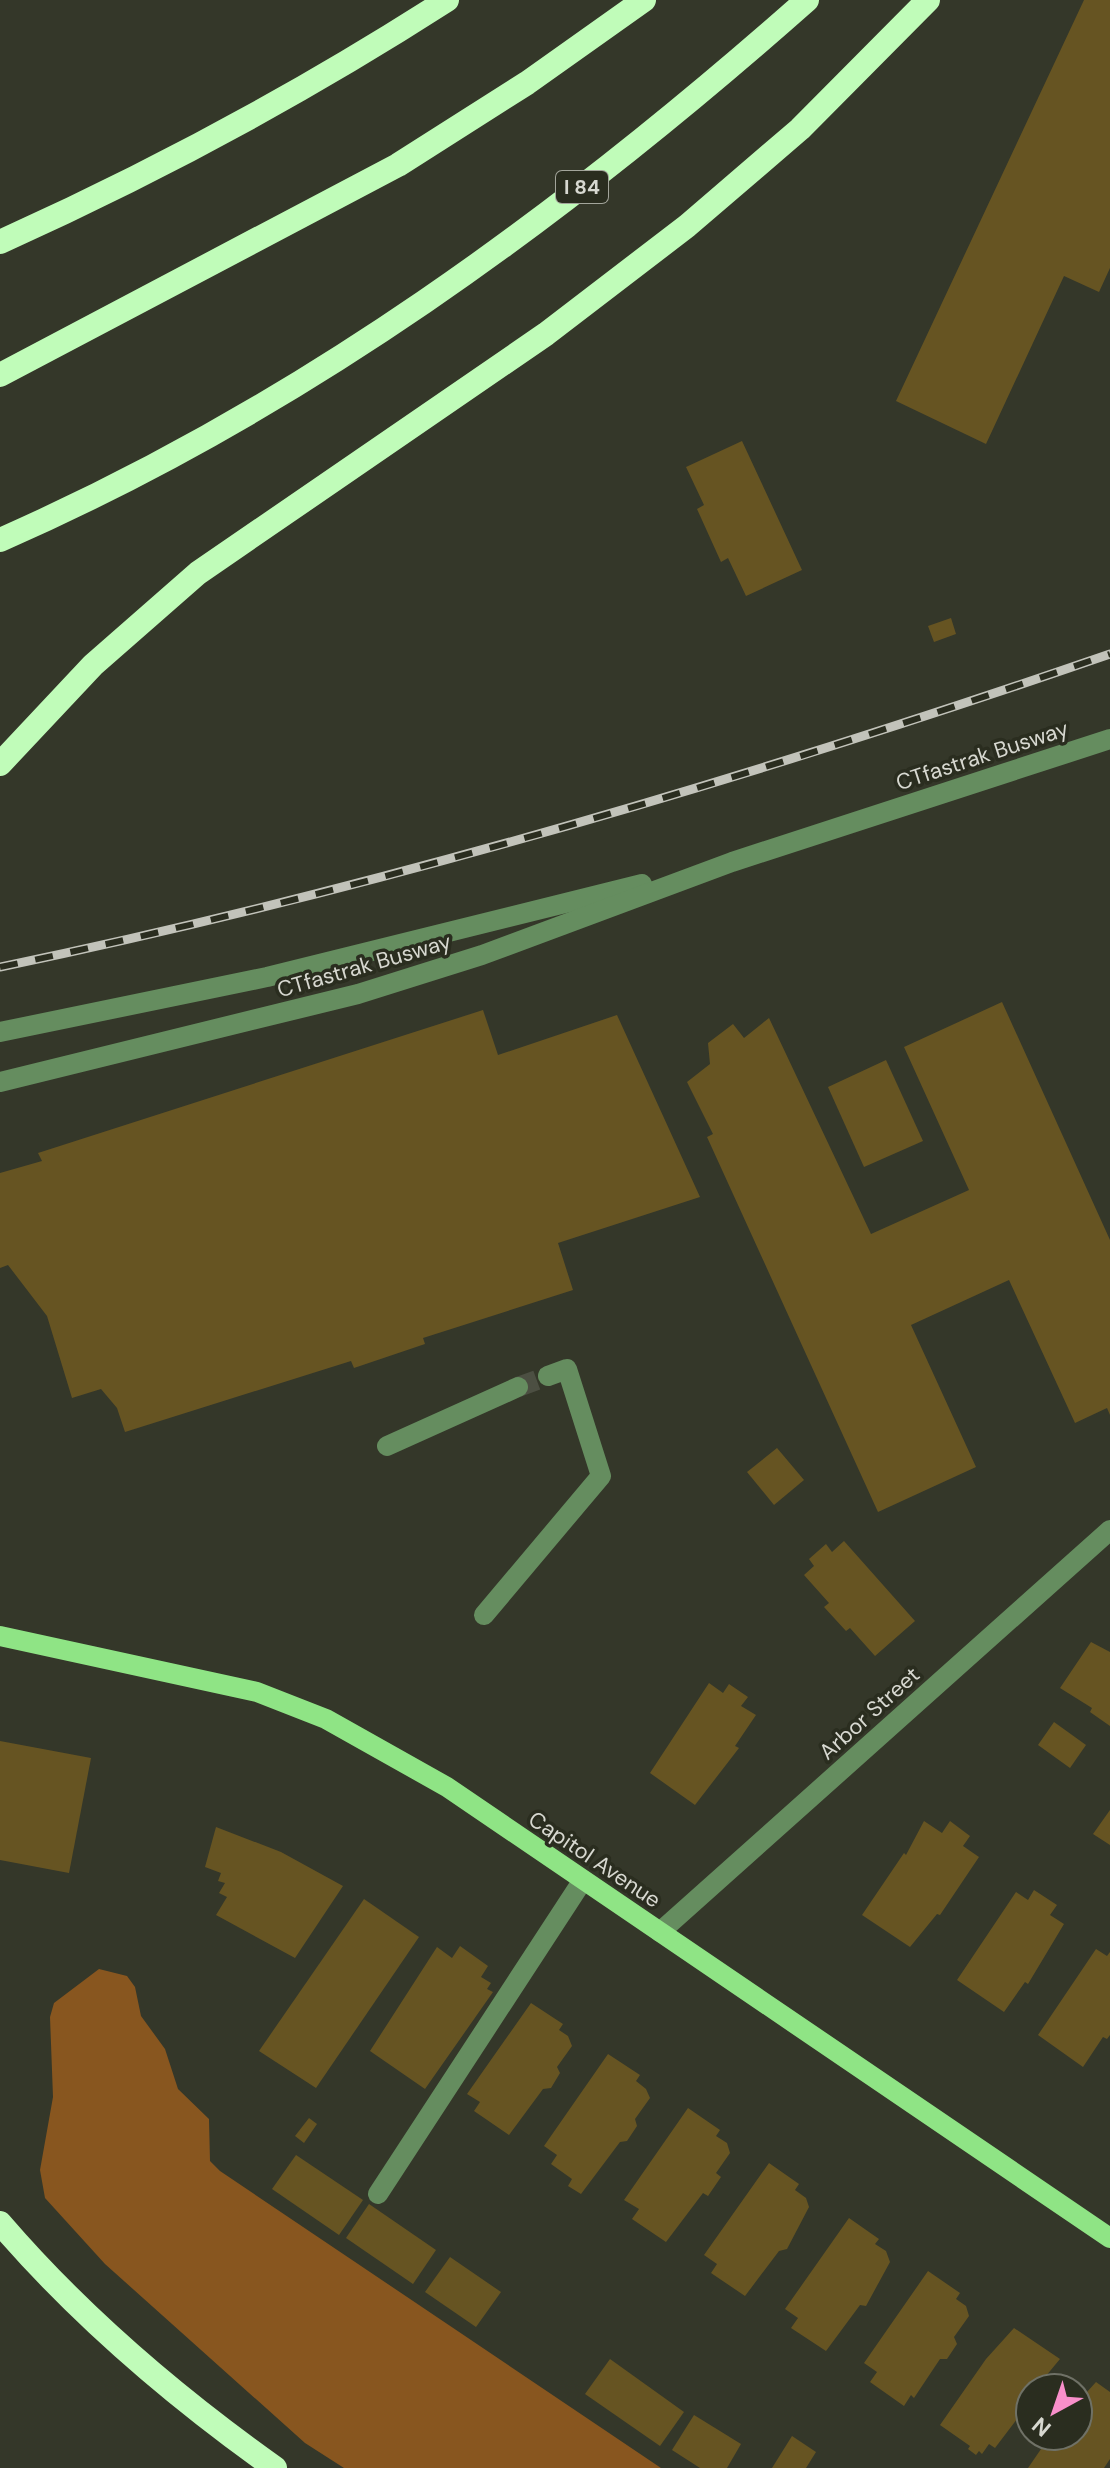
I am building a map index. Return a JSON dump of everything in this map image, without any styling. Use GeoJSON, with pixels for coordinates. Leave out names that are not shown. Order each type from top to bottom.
{"type":"FeatureCollection","features":[{"type":"Feature","properties":{"kind":"highway"},"geometry":{"type":"LineString","coordinates":[[0,242],[149,172],[304,88],[447,0]]}},
{"type":"Feature","properties":{"kind":"highway"},"geometry":{"type":"LineString","coordinates":[[0,375],[398,165],[527,83],[644,0]]}},
{"type":"Feature","properties":{"kind":"highway","name":"I 84"},"geometry":{"type":"LineString","coordinates":[[0,540],[162,463],[343,357],[441,292],[565,200],[807,0]]}},
{"type":"Feature","properties":{"kind":"highway"},"geometry":{"type":"LineString","coordinates":[[0,764],[93,665],[198,573],[546,334],[687,226],[800,129],[928,0]]}},
{"type":"Feature","properties":{"kind":"highway"},"geometry":{"type":"LineString","coordinates":[[0,2223],[48,2276],[125,2349],[191,2405],[275,2468]]}},
{"type":"Feature","properties":{"kind":"main road","name":"Capitol Avenue"},"geometry":{"type":"LineString","coordinates":[[0,1636],[257,1692],[326,1719],[447,1787],[1110,2238]]}},
{"type":"Feature","properties":{"kind":"street","name":"CTfastrak Busway"},"geometry":{"type":"LineString","coordinates":[[0,1082],[358,994],[482,955],[732,862],[1110,739]]}},
{"type":"Feature","properties":{"kind":"street","name":"CTfastrak Busway"},"geometry":{"type":"LineString","coordinates":[[0,1032],[267,977],[732,862]]}},
{"type":"Feature","properties":{"kind":"street"},"geometry":{"type":"LineString","coordinates":[[484,1615],[601,1476],[567,1369],[548,1376]]}},
{"type":"Feature","properties":{"kind":"street"},"geometry":{"type":"LineString","coordinates":[[387,1446],[518,1387]]}},
{"type":"Feature","properties":{"kind":"street","name":"Arbor Street"},"geometry":{"type":"LineString","coordinates":[[660,1932],[1110,1530]]}},
{"type":"Feature","properties":{"kind":"street"},"geometry":{"type":"LineString","coordinates":[[378,2194],[583,1880]]}},
{"type":"Feature","properties":{"kind":"shaded area"},"geometry":{"type":"Polygon","coordinates":[[[99,1969],[127,1976],[135,1987],[141,2016],[165,2049],[178,2089],[209,2119],[210,2161],[220,2171],[661,2468],[344,2468],[305,2443],[105,2264],[45,2198],[40,2170],[53,2097],[50,2017],[54,2003],[99,1969]]]}},
{"type":"Feature","properties":{"kind":"building"},"geometry":{"type":"Polygon","coordinates":[[[1084,0],[1110,0],[1110,268],[1099,292],[1064,276],[986,444],[896,401],[1084,0]]]}},
{"type":"Feature","properties":{"kind":"building"},"geometry":{"type":"Polygon","coordinates":[[[742,441],[802,570],[746,596],[728,558],[721,562],[697,509],[704,505],[686,467],[742,441]]]}},
{"type":"Feature","properties":{"kind":"building"},"geometry":{"type":"Polygon","coordinates":[[[951,618],[956,634],[934,642],[928,626],[951,618]]]}},
{"type":"Feature","properties":{"kind":"building"},"geometry":{"type":"Polygon","coordinates":[[[1002,1002],[1110,1240],[1110,1415],[1107,1408],[1075,1423],[1009,1280],[911,1325],[976,1467],[878,1512],[707,1137],[713,1134],[687,1082],[710,1064],[708,1043],[733,1024],[744,1038],[769,1018],[871,1234],[969,1190],[904,1047],[1002,1002]]]}},
{"type":"Feature","properties":{"kind":"building"},"geometry":{"type":"Polygon","coordinates":[[[483,1010],[498,1055],[617,1015],[700,1197],[558,1243],[573,1290],[423,1338],[425,1344],[354,1368],[351,1361],[125,1432],[117,1408],[101,1389],[72,1398],[47,1316],[8,1265],[0,1268],[0,1173],[42,1161],[38,1153],[483,1010]]]}},
{"type":"Feature","properties":{"kind":"building"},"geometry":{"type":"Polygon","coordinates":[[[886,1060],[923,1141],[864,1167],[828,1087],[886,1060]]]}},
{"type":"Feature","properties":{"kind":"building"},"geometry":{"type":"Polygon","coordinates":[[[777,1448],[804,1480],[774,1505],[747,1472],[777,1448]]]}},
{"type":"Feature","properties":{"kind":"building"},"geometry":{"type":"Polygon","coordinates":[[[844,1541],[915,1621],[875,1656],[850,1628],[846,1631],[824,1607],[829,1603],[804,1575],[814,1566],[809,1559],[826,1544],[832,1552],[844,1541]]]}},
{"type":"Feature","properties":{"kind":"building"},"geometry":{"type":"Polygon","coordinates":[[[1091,1642],[1110,1652],[1110,1726],[1090,1712],[1092,1708],[1060,1688],[1091,1642]]]}},
{"type":"Feature","properties":{"kind":"building"},"geometry":{"type":"Polygon","coordinates":[[[709,1683],[723,1693],[729,1684],[748,1697],[741,1706],[756,1715],[735,1746],[739,1748],[695,1805],[650,1773],[709,1683]]]}},
{"type":"Feature","properties":{"kind":"building"},"geometry":{"type":"Polygon","coordinates":[[[1054,1722],[1086,1745],[1070,1768],[1038,1745],[1054,1722]]]}},
{"type":"Feature","properties":{"kind":"building"},"geometry":{"type":"Polygon","coordinates":[[[0,1741],[91,1758],[69,1873],[0,1860],[0,1741]]]}},
{"type":"Feature","properties":{"kind":"building"},"geometry":{"type":"Polygon","coordinates":[[[1110,1810],[1110,1845],[1093,1834],[1110,1810]]]}},
{"type":"Feature","properties":{"kind":"building"},"geometry":{"type":"Polygon","coordinates":[[[924,1821],[942,1833],[950,1821],[970,1836],[963,1846],[979,1857],[940,1915],[937,1914],[910,1947],[862,1915],[904,1853],[906,1855],[924,1821]]]}},
{"type":"Feature","properties":{"kind":"building"},"geometry":{"type":"Polygon","coordinates":[[[216,1827],[281,1852],[343,1886],[295,1958],[216,1915],[227,1897],[219,1893],[225,1883],[218,1881],[221,1873],[205,1867],[216,1827]]]}},
{"type":"Feature","properties":{"kind":"building"},"geometry":{"type":"Polygon","coordinates":[[[1034,1890],[1057,1905],[1050,1915],[1064,1924],[1028,1984],[1025,1982],[1004,2012],[957,1980],[1016,1892],[1028,1900],[1034,1890]]]}},
{"type":"Feature","properties":{"kind":"building"},"geometry":{"type":"Polygon","coordinates":[[[364,1899],[419,1937],[316,2088],[259,2051],[364,1899]]]}},
{"type":"Feature","properties":{"kind":"building"},"geometry":{"type":"Polygon","coordinates":[[[460,1946],[488,1966],[481,1977],[491,1983],[487,1989],[493,1992],[425,2089],[370,2051],[437,1947],[452,1958],[460,1946]]]}},
{"type":"Feature","properties":{"kind":"building"},"geometry":{"type":"Polygon","coordinates":[[[1096,1949],[1107,1956],[1110,1952],[1110,2035],[1107,2039],[1103,2037],[1083,2067],[1038,2035],[1096,1949]]]}},
{"type":"Feature","properties":{"kind":"building"},"geometry":{"type":"Polygon","coordinates":[[[531,2003],[563,2024],[559,2030],[568,2036],[572,2046],[557,2067],[560,2073],[551,2088],[543,2089],[509,2135],[474,2111],[480,2102],[467,2094],[531,2003]]]}},
{"type":"Feature","properties":{"kind":"building"},"geometry":{"type":"Polygon","coordinates":[[[608,2054],[640,2075],[636,2081],[646,2089],[650,2098],[635,2119],[637,2126],[627,2141],[620,2142],[581,2194],[568,2186],[572,2179],[551,2164],[557,2155],[544,2146],[608,2054]]]}},
{"type":"Feature","properties":{"kind":"building"},"geometry":{"type":"Polygon","coordinates":[[[688,2108],[720,2130],[716,2136],[727,2143],[730,2153],[716,2173],[721,2177],[708,2196],[703,2193],[666,2242],[632,2219],[639,2209],[624,2200],[688,2108]]]}},
{"type":"Feature","properties":{"kind":"building"},"geometry":{"type":"Polygon","coordinates":[[[309,2118],[317,2124],[304,2143],[295,2136],[309,2118]]]}},
{"type":"Feature","properties":{"kind":"building"},"geometry":{"type":"Polygon","coordinates":[[[296,2155],[363,2200],[339,2235],[272,2189],[296,2155]]]}},
{"type":"Feature","properties":{"kind":"building"},"geometry":{"type":"Polygon","coordinates":[[[769,2163],[799,2184],[795,2190],[806,2198],[809,2207],[787,2249],[779,2251],[745,2296],[711,2273],[717,2264],[704,2255],[769,2163]]]}},
{"type":"Feature","properties":{"kind":"building"},"geometry":{"type":"Polygon","coordinates":[[[369,2204],[436,2250],[413,2284],[346,2238],[369,2204]]]}},
{"type":"Feature","properties":{"kind":"building"},"geometry":{"type":"Polygon","coordinates":[[[849,2218],[879,2239],[875,2244],[886,2251],[890,2262],[866,2306],[860,2305],[826,2351],[791,2328],[798,2318],[785,2309],[849,2218]]]}},
{"type":"Feature","properties":{"kind":"building"},"geometry":{"type":"Polygon","coordinates":[[[450,2257],[501,2292],[476,2327],[425,2292],[450,2257]]]}},
{"type":"Feature","properties":{"kind":"building"},"geometry":{"type":"Polygon","coordinates":[[[928,2271],[960,2293],[956,2299],[966,2306],[969,2316],[954,2337],[957,2344],[947,2359],[940,2359],[914,2398],[911,2395],[904,2406],[870,2382],[877,2372],[864,2363],[928,2271]]]}},
{"type":"Feature","properties":{"kind":"building"},"geometry":{"type":"Polygon","coordinates":[[[1014,2328],[1060,2359],[1049,2372],[1014,2372],[1014,2423],[995,2448],[989,2444],[982,2454],[979,2451],[976,2455],[968,2449],[970,2446],[940,2425],[986,2359],[1014,2328]]]}},
{"type":"Feature","properties":{"kind":"building"},"geometry":{"type":"Polygon","coordinates":[[[610,2359],[684,2412],[660,2446],[585,2394],[610,2359]]]}},
{"type":"Feature","properties":{"kind":"building"},"geometry":{"type":"Polygon","coordinates":[[[1096,2382],[1110,2392],[1110,2459],[1104,2468],[1028,2468],[1039,2452],[1094,2452],[1096,2382]]]}},
{"type":"Feature","properties":{"kind":"building"},"geometry":{"type":"Polygon","coordinates":[[[694,2415],[741,2444],[727,2468],[700,2468],[672,2450],[694,2415]]]}},
{"type":"Feature","properties":{"kind":"building"},"geometry":{"type":"Polygon","coordinates":[[[792,2436],[816,2452],[806,2468],[772,2468],[792,2436]]]}},
{"type":"Feature","properties":{"kind":"tunnel"},"geometry":{"type":"LineString","coordinates":[[518,1387],[548,1376]]}},
{"type":"Feature","properties":{"kind":"railway"},"geometry":{"type":"LineString","coordinates":[[0,967],[281,903],[560,828],[836,745],[1110,654]]}}]}
